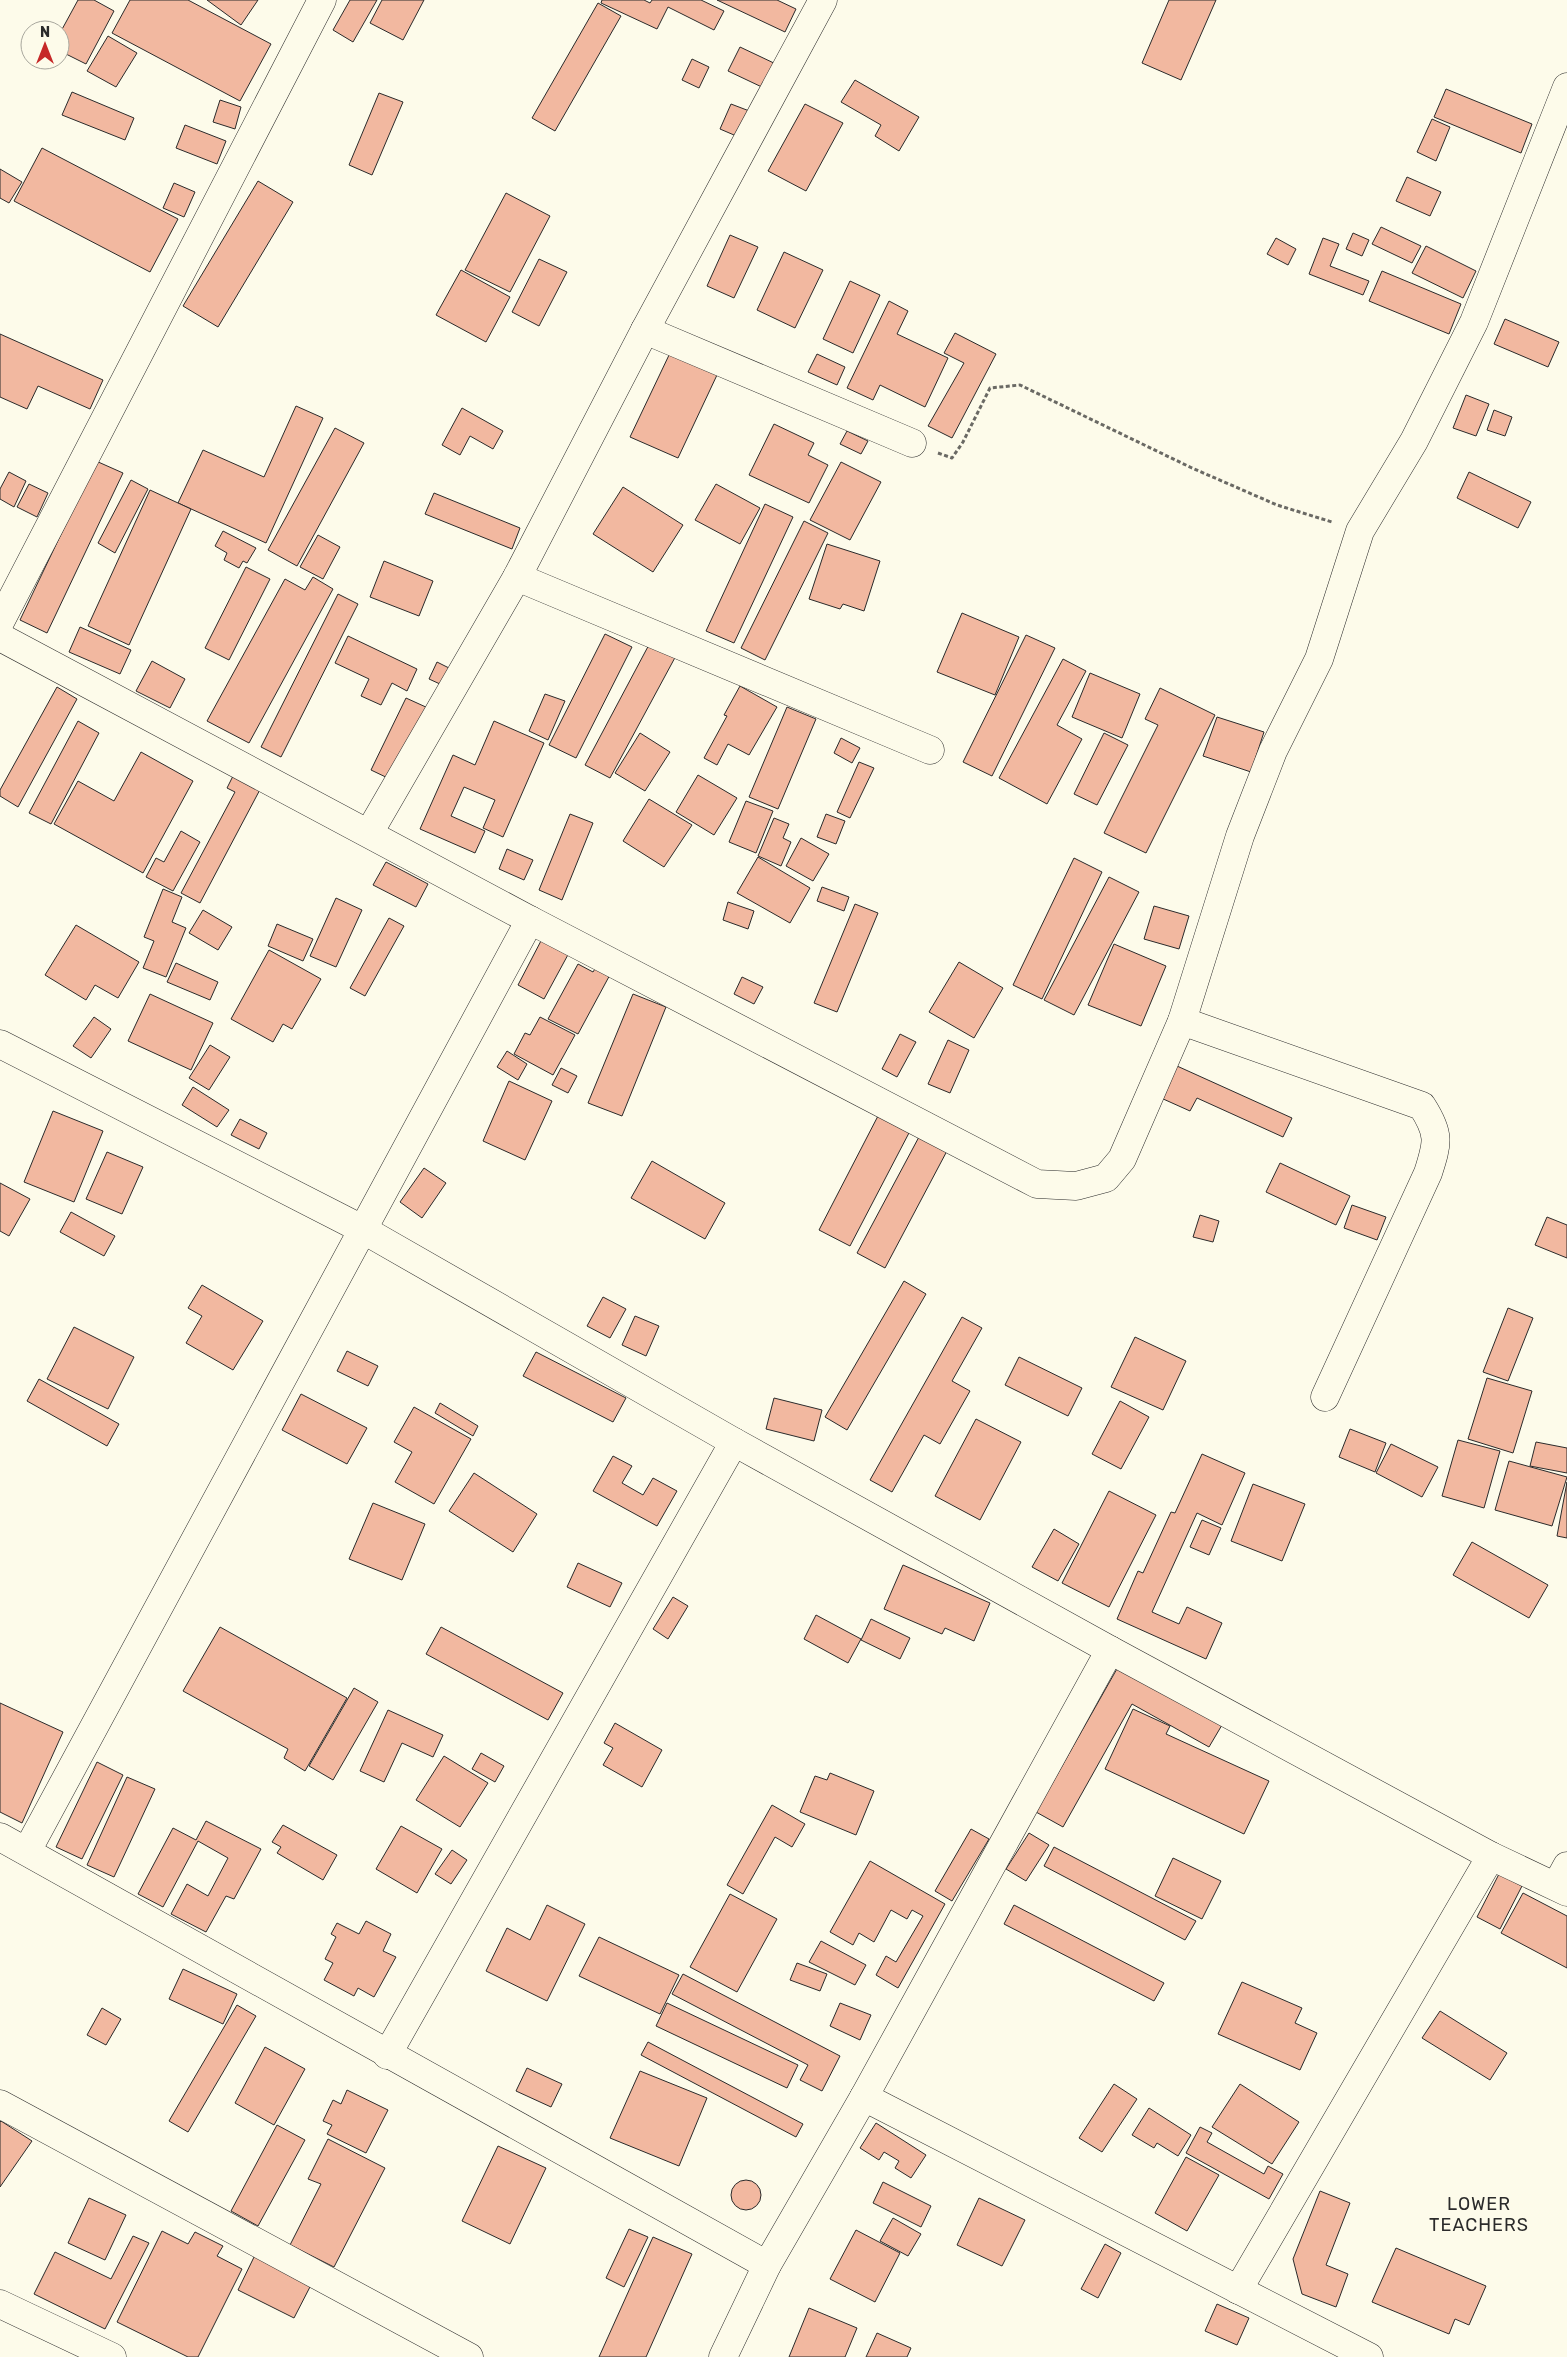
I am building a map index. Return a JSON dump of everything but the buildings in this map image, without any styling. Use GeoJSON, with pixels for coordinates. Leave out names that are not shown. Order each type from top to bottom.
{"type":"FeatureCollection","features":[{"type":"Feature","properties":{"kind":"street"},"geometry":{"type":"LineString","coordinates":[[0,622],[322,0]]}},
{"type":"Feature","properties":{"kind":"street"},"geometry":{"type":"LineString","coordinates":[[369,833],[517,576],[645,330],[823,0]]}},
{"type":"Feature","properties":{"kind":"street"},"geometry":{"type":"LineString","coordinates":[[0,637],[530,920],[1037,1184],[1076,1186],[1106,1178],[1122,1159],[1182,1021],[1240,836],[1273,751],[1319,659],[1360,531],[1414,441],[1474,322],[1567,87]]}},
{"type":"Feature","properties":{"kind":"street"},"geometry":{"type":"LineString","coordinates":[[645,330],[912,443]]}},
{"type":"Feature","properties":{"kind":"street"},"geometry":{"type":"LineString","coordinates":[[517,576],[930,750]]}},
{"type":"Feature","properties":{"kind":"street"},"geometry":{"type":"LineString","coordinates":[[28,1851],[530,920]]}},
{"type":"Feature","properties":{"kind":"street"},"geometry":{"type":"LineString","coordinates":[[1182,1021],[1422,1106],[1432,1121],[1437,1144],[1428,1174],[1324,1397]]}},
{"type":"Feature","properties":{"kind":"street"},"geometry":{"type":"LineString","coordinates":[[0,1044],[362,1229],[734,1442],[1110,1650],[1491,1856],[1563,1881]]}},
{"type":"Feature","properties":{"kind":"street"},"geometry":{"type":"LineString","coordinates":[[387,2055],[734,1442]]}},
{"type":"Feature","properties":{"kind":"street"},"geometry":{"type":"LineString","coordinates":[[723,2357],[767,2265],[864,2096],[1110,1650]]}},
{"type":"Feature","properties":{"kind":"street"},"geometry":{"type":"LineString","coordinates":[[0,1837],[28,1851],[387,2055],[767,2265]]}},
{"type":"Feature","properties":{"kind":"street"},"geometry":{"type":"LineString","coordinates":[[1238,2290],[1491,1856]]}},
{"type":"Feature","properties":{"kind":"street"},"geometry":{"type":"LineString","coordinates":[[864,2096],[1369,2357]]}},
{"type":"Feature","properties":{"kind":"street"},"geometry":{"type":"LineString","coordinates":[[0,2104],[469,2357]]}},
{"type":"Feature","properties":{"kind":"street"},"geometry":{"type":"LineString","coordinates":[[0,2304],[112,2357]]}},
{"type":"Feature","properties":{"kind":"path"},"geometry":{"type":"LineString","coordinates":[[912,443],[952,458],[963,442],[990,388],[1020,385],[1192,468],[1277,506],[1360,531]]}},
{"type":"Feature","properties":{"kind":"district","name":"LOWER TEACHERS"},"geometry":{"type":"Point","coordinates":[1479,2214]}}]}
